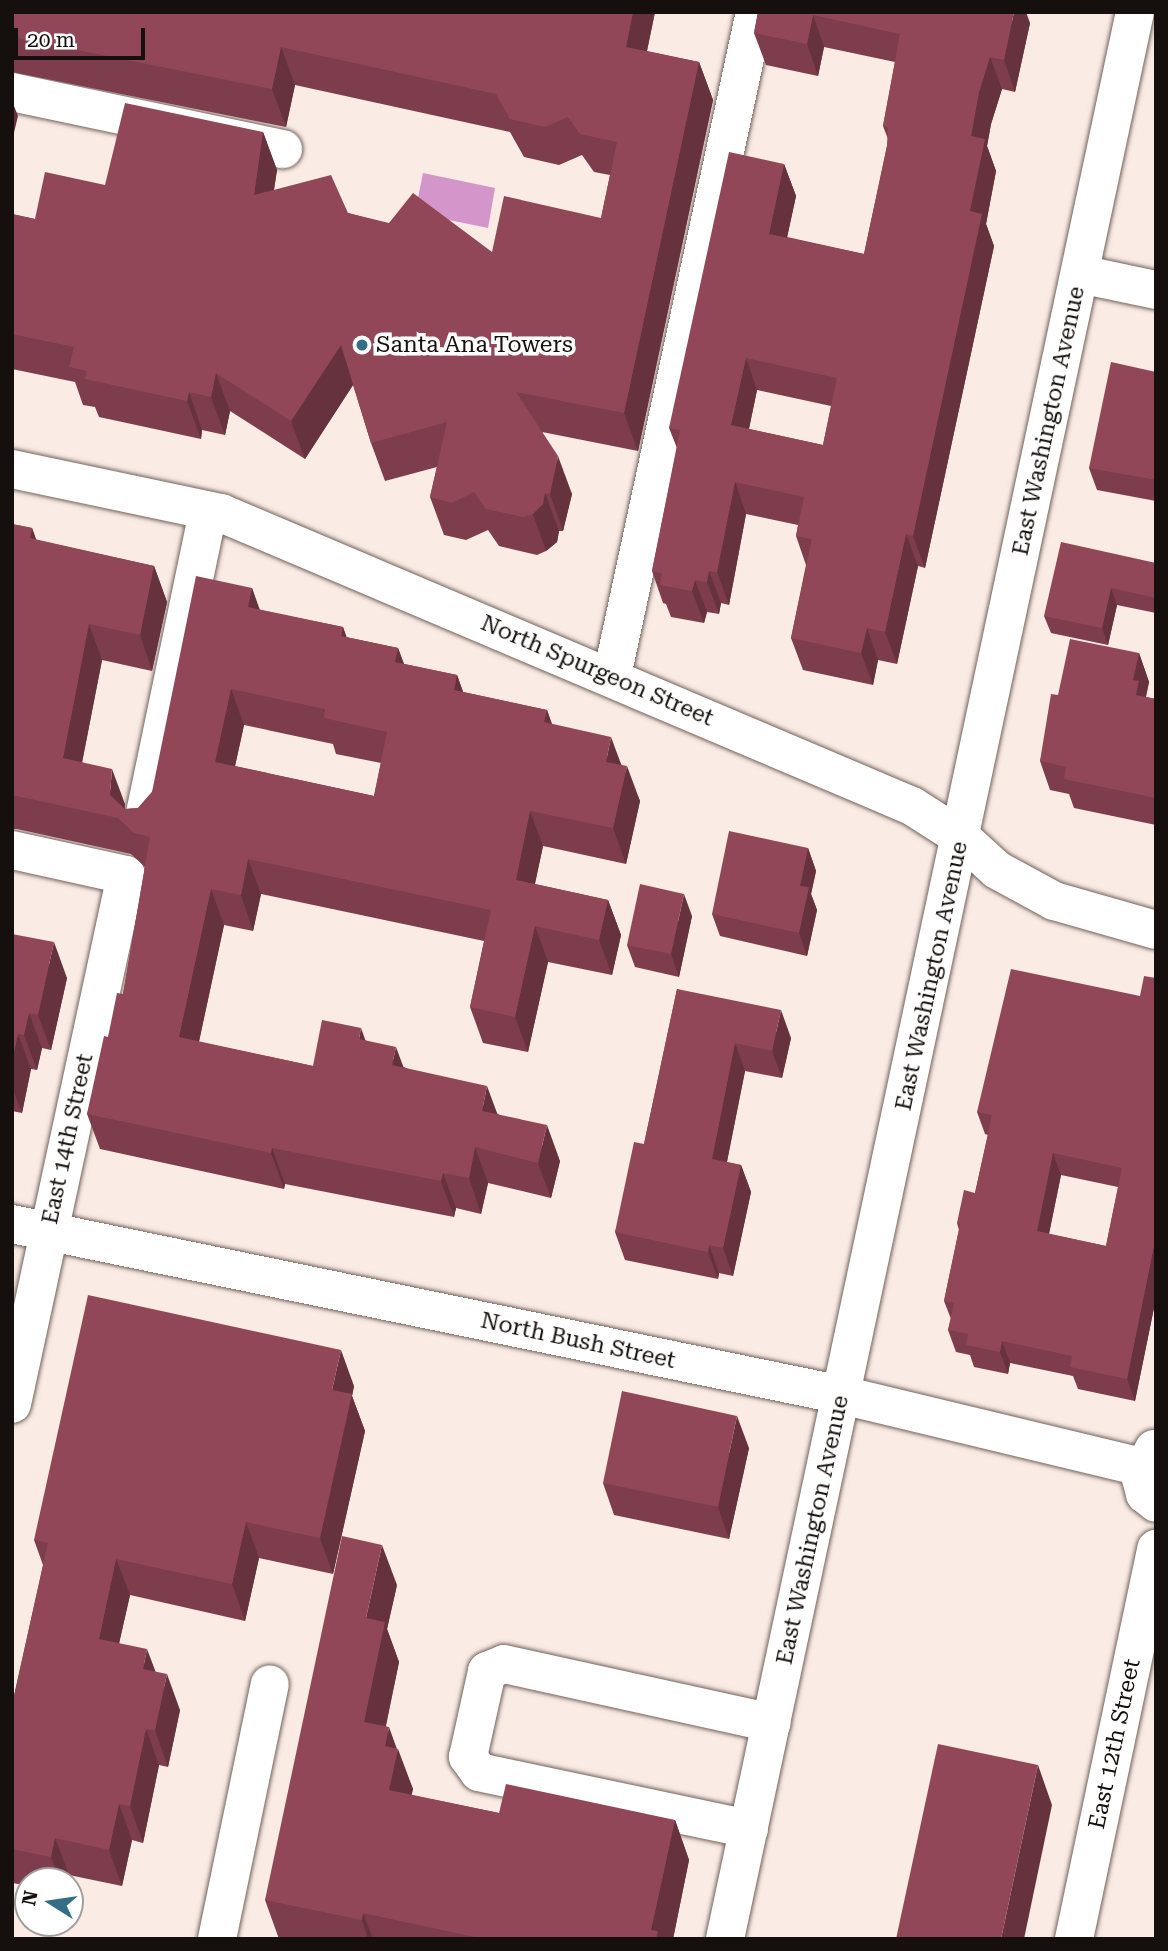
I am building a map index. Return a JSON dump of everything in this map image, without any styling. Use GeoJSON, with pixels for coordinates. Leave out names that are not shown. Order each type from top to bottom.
{"type":"FeatureCollection","features":[{"type":"Feature","properties":{"kind":"street"},"geometry":{"type":"LineString","coordinates":[[612,676],[755,12]]}},
{"type":"Feature","properties":{"kind":"street","name":"East Washington Avenue"},"geometry":{"type":"LineString","coordinates":[[725,1939],[962,838],[1135,12]]}},
{"type":"Feature","properties":{"kind":"street"},"geometry":{"type":"LineString","coordinates":[[12,92],[283,149]]}},
{"type":"Feature","properties":{"kind":"street"},"geometry":{"type":"LineString","coordinates":[[1080,274],[1156,290]]}},
{"type":"Feature","properties":{"kind":"street","name":"North Spurgeon Street"},"geometry":{"type":"LineString","coordinates":[[12,469],[208,511],[612,676],[912,807],[962,838],[997,870],[1054,901],[1156,930]]}},
{"type":"Feature","properties":{"kind":"street"},"geometry":{"type":"LineString","coordinates":[[144,823],[208,511]]}},
{"type":"Feature","properties":{"kind":"street","name":"East 14th Street"},"geometry":{"type":"LineString","coordinates":[[12,850],[126,875],[30,1228],[12,1404]]}},
{"type":"Feature","properties":{"kind":"street","name":"North Bush Street"},"geometry":{"type":"LineString","coordinates":[[30,1228],[1148,1457]]}},
{"type":"Feature","properties":{"kind":"street"},"geometry":{"type":"LineString","coordinates":[[1148,1457],[1141,1485],[1156,1503]]}},
{"type":"Feature","properties":{"kind":"street","name":"East 12th Street"},"geometry":{"type":"LineString","coordinates":[[1073,1939],[1156,1549]]}},
{"type":"Feature","properties":{"kind":"street"},"geometry":{"type":"LineString","coordinates":[[749,1829],[479,1772],[468,1757],[488,1671],[504,1664],[772,1723]]}},
{"type":"Feature","properties":{"kind":"street"},"geometry":{"type":"LineString","coordinates":[[217,1939],[270,1684]]}},
{"type":"Feature","properties":{"kind":"shaded area"},"geometry":{"type":"Polygon","coordinates":[[[423,173],[495,188],[488,228],[415,213],[423,173]]]}},
{"type":"Feature","properties":{"kind":"building"},"geometry":{"type":"Polygon","coordinates":[[[12,12],[633,12],[626,47],[699,62],[624,413],[516,392],[558,456],[550,494],[545,493],[543,504],[533,514],[523,517],[486,509],[474,492],[452,503],[430,497],[447,422],[371,443],[341,345],[291,421],[216,373],[211,397],[189,392],[187,401],[85,379],[87,371],[69,367],[74,347],[12,334],[12,214],[35,219],[45,172],[105,185],[125,103],[263,132],[254,195],[331,175],[348,213],[389,223],[413,193],[492,252],[504,196],[601,218],[617,142],[580,134],[568,117],[545,127],[510,119],[496,94],[281,47],[272,89],[12,37],[12,12]]]}},
{"type":"Feature","properties":{"kind":"building"},"geometry":{"type":"Polygon","coordinates":[[[758,12],[1014,12],[1004,60],[990,57],[979,92],[971,136],[985,139],[970,211],[982,214],[913,536],[906,534],[885,632],[867,628],[861,653],[791,638],[812,539],[796,536],[804,497],[735,482],[717,572],[709,571],[707,582],[695,580],[692,591],[660,585],[662,573],[652,571],[680,430],[669,428],[729,152],[784,164],[769,234],[864,254],[887,146],[888,127],[883,126],[900,34],[813,15],[807,44],[754,33],[758,12]],[[746,358],[731,425],[823,445],[837,378],[746,358]]]}},
{"type":"Feature","properties":{"kind":"building"},"geometry":{"type":"Polygon","coordinates":[[[1111,362],[1156,372],[1156,480],[1089,468],[1111,362]]]}},
{"type":"Feature","properties":{"kind":"building"},"geometry":{"type":"Polygon","coordinates":[[[12,524],[32,528],[30,538],[154,566],[140,635],[89,624],[63,758],[112,769],[110,795],[125,809],[138,808],[152,792],[196,576],[252,588],[248,607],[343,627],[341,636],[398,648],[395,662],[457,675],[454,690],[547,710],[544,722],[611,737],[606,762],[627,766],[613,828],[530,811],[516,880],[608,900],[599,940],[535,926],[515,1017],[470,1007],[491,910],[248,859],[241,895],[211,889],[179,1037],[313,1066],[322,1020],[361,1028],[359,1039],[396,1047],[392,1065],[487,1086],[482,1111],[547,1125],[538,1163],[475,1147],[469,1178],[443,1173],[441,1181],[272,1148],[271,1153],[87,1114],[104,1036],[108,1037],[117,993],[123,994],[150,837],[134,833],[118,818],[12,795],[12,524]],[[231,689],[215,762],[374,796],[387,732],[324,718],[325,709],[231,689]]]}},
{"type":"Feature","properties":{"kind":"building"},"geometry":{"type":"Polygon","coordinates":[[[1061,542],[1156,563],[1156,598],[1111,588],[1102,628],[1044,616],[1061,542]]]}},
{"type":"Feature","properties":{"kind":"building"},"geometry":{"type":"Polygon","coordinates":[[[1070,639],[1139,653],[1133,680],[1139,681],[1136,695],[1156,699],[1156,798],[1064,779],[1066,767],[1040,761],[1051,694],[1058,695],[1070,639]]]}},
{"type":"Feature","properties":{"kind":"building"},"geometry":{"type":"Polygon","coordinates":[[[729,831],[808,848],[800,886],[809,887],[799,933],[712,914],[729,831]]]}},
{"type":"Feature","properties":{"kind":"building"},"geometry":{"type":"Polygon","coordinates":[[[640,884],[684,894],[671,954],[627,945],[640,884]]]}},
{"type":"Feature","properties":{"kind":"building"},"geometry":{"type":"Polygon","coordinates":[[[12,934],[54,942],[38,1015],[29,1013],[24,1035],[18,1034],[12,1061],[12,934]]]}},
{"type":"Feature","properties":{"kind":"building"},"geometry":{"type":"Polygon","coordinates":[[[1011,969],[1140,996],[1144,976],[1156,978],[1156,1236],[1127,1379],[1070,1367],[1072,1356],[1002,1341],[1000,1352],[966,1345],[968,1334],[948,1330],[954,1303],[944,1301],[960,1224],[957,1223],[964,1190],[975,1193],[992,1115],[977,1112],[1011,969]],[[1053,1153],[1037,1231],[1106,1246],[1122,1168],[1053,1153]]]}},
{"type":"Feature","properties":{"kind":"building"},"geometry":{"type":"Polygon","coordinates":[[[677,989],[781,1010],[772,1051],[735,1043],[712,1159],[741,1165],[723,1248],[709,1245],[708,1252],[615,1232],[634,1142],[644,1144],[677,989]]]}},
{"type":"Feature","properties":{"kind":"building"},"geometry":{"type":"Polygon","coordinates":[[[88,1295],[341,1350],[332,1390],[352,1394],[320,1538],[246,1522],[232,1584],[116,1559],[99,1639],[147,1649],[143,1669],[167,1674],[155,1730],[146,1729],[130,1806],[119,1804],[109,1850],[55,1838],[51,1857],[12,1849],[12,1705],[48,1543],[34,1540],[88,1295]]]}},
{"type":"Feature","properties":{"kind":"building"},"geometry":{"type":"Polygon","coordinates":[[[622,1391],[737,1416],[718,1507],[603,1483],[622,1391]]]}},
{"type":"Feature","properties":{"kind":"building"},"geometry":{"type":"Polygon","coordinates":[[[342,1536],[382,1545],[366,1618],[385,1622],[364,1722],[389,1727],[385,1746],[398,1749],[389,1790],[499,1813],[506,1784],[675,1820],[651,1930],[658,1931],[656,1939],[484,1939],[363,1913],[362,1920],[265,1900],[342,1536]]]}},
{"type":"Feature","properties":{"kind":"building"},"geometry":{"type":"Polygon","coordinates":[[[938,1744],[1038,1765],[1001,1939],[896,1939],[938,1744]]]}},
{"type":"Feature","properties":{"kind":"place","name":"Santa Ana Towers"},"geometry":{"type":"Point","coordinates":[362,345]}}]}
